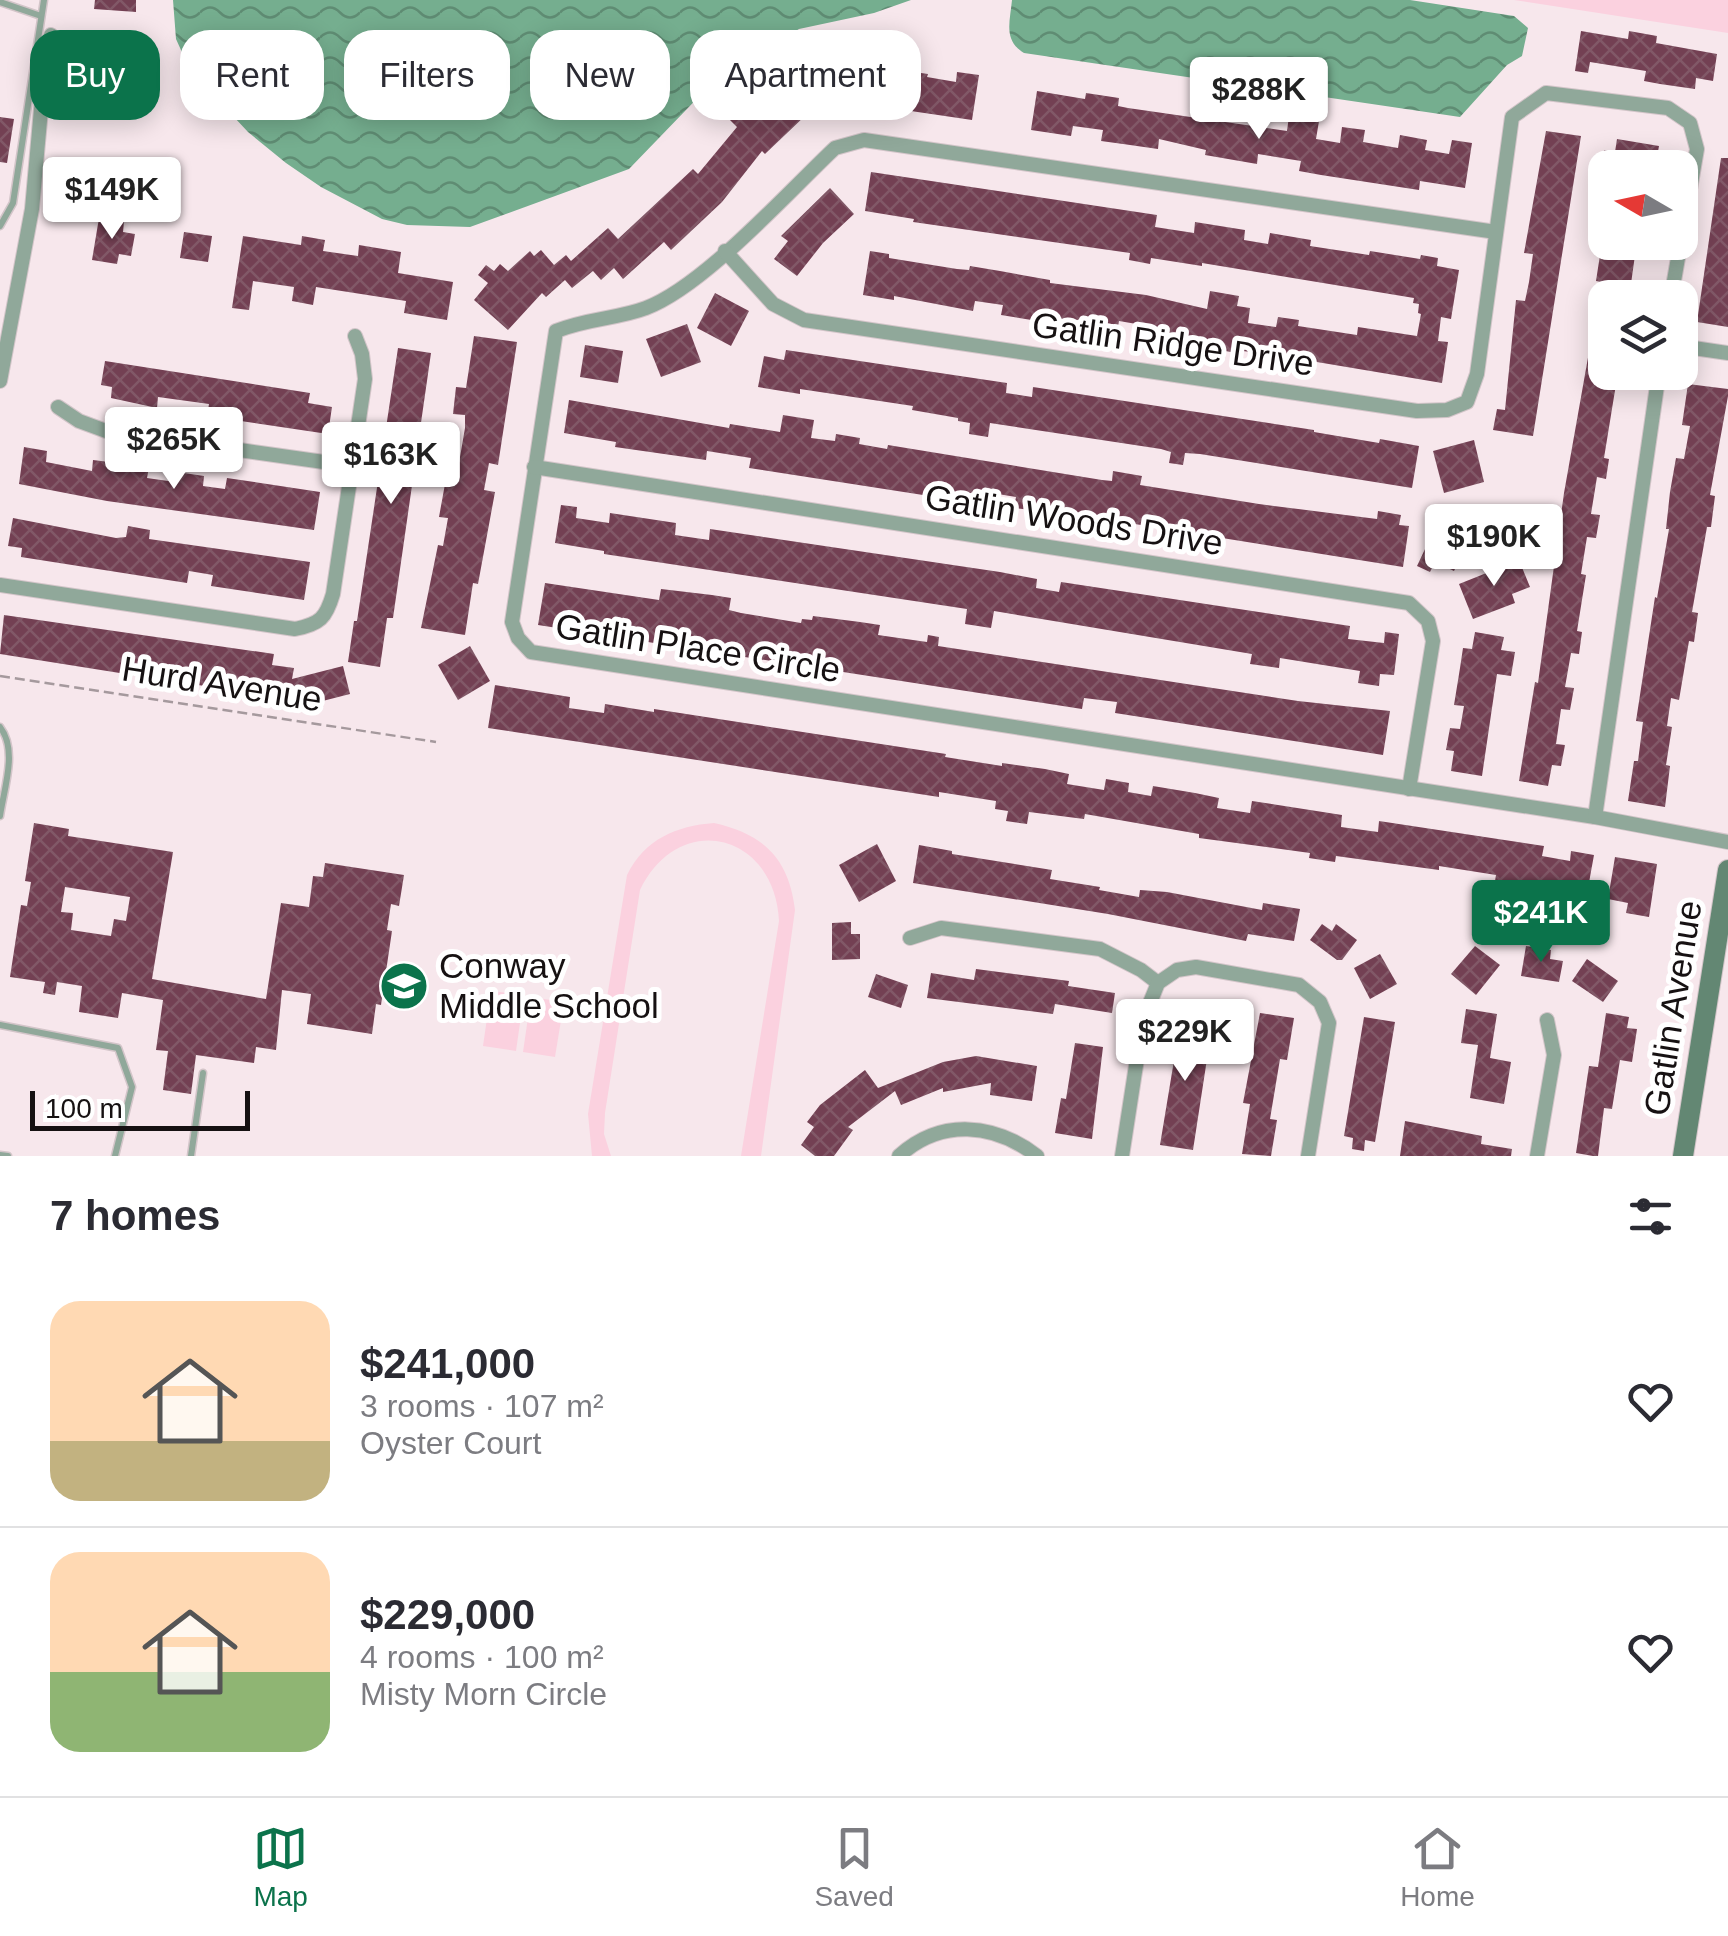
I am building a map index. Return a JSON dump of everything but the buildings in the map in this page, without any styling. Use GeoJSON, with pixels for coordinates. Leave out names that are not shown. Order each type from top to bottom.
{"type":"FeatureCollection","features":[{"type":"Feature","properties":{"kind":"street"},"geometry":{"type":"LineString","coordinates":[[1496,232],[1512,117],[1530,102],[1546,93],[1668,108],[1690,123],[1698,148],[1674,280]]}},
{"type":"Feature","properties":{"kind":"street"},"geometry":{"type":"LineString","coordinates":[[0,381],[32,209],[40,120]]}},
{"type":"Feature","properties":{"kind":"street","name":"Gatlin Place Circle"},"geometry":{"type":"LineString","coordinates":[[1496,232],[864,140],[835,148],[678,292],[644,310],[582,320],[556,331],[512,622],[518,638],[531,652],[1596,817],[1728,842]]}},
{"type":"Feature","properties":{"kind":"street","name":"Gatlin Ridge Drive"},"geometry":{"type":"LineString","coordinates":[[726,251],[773,304],[804,320],[1397,408],[1447,410],[1467,402],[1477,374],[1496,232]]}},
{"type":"Feature","properties":{"kind":"street"},"geometry":{"type":"LineString","coordinates":[[0,585],[295,629],[317,624],[327,614],[333,594],[365,380],[362,354],[354,336]]}},
{"type":"Feature","properties":{"kind":"street"},"geometry":{"type":"LineString","coordinates":[[1698,349],[1728,353]]}},
{"type":"Feature","properties":{"kind":"street"},"geometry":{"type":"LineString","coordinates":[[1596,817],[1656,390]]}},
{"type":"Feature","properties":{"kind":"street"},"geometry":{"type":"LineString","coordinates":[[58,407],[79,421],[106,430],[352,466]]}},
{"type":"Feature","properties":{"kind":"street","name":"Gatlin Woods Drive"},"geometry":{"type":"LineString","coordinates":[[534,466],[1409,603],[1428,621],[1433,641],[1410,789]]}},
{"type":"Feature","properties":{"kind":"street","name":"Gatlin Avenue"},"geometry":{"type":"LineString","coordinates":[[1683,1156],[1728,870]]}},
{"type":"Feature","properties":{"kind":"street"},"geometry":{"type":"LineString","coordinates":[[910,938],[941,928],[1100,950],[1158,983]]}},
{"type":"Feature","properties":{"kind":"street"},"geometry":{"type":"LineString","coordinates":[[1122,1156],[1143,1020],[1158,983],[1177,970],[1196,967],[1299,985],[1320,1002],[1329,1023],[1308,1156]]}},
{"type":"Feature","properties":{"kind":"street"},"geometry":{"type":"LineString","coordinates":[[1538,1156],[1554,1055],[1547,1020]]}},
{"type":"Feature","properties":{"kind":"street"},"geometry":{"type":"LineString","coordinates":[[899,1156],[910,1146],[942,1131],[984,1129],[1016,1140],[1037,1156]]}},
{"type":"Feature","properties":{"kind":"lane"},"geometry":{"type":"LineString","coordinates":[[0,225],[13,203],[44,0]]}},
{"type":"Feature","properties":{"kind":"lane"},"geometry":{"type":"LineString","coordinates":[[0,2],[41,16]]}},
{"type":"Feature","properties":{"kind":"lane"},"geometry":{"type":"LineString","coordinates":[[0,727],[8,739],[9,754],[0,816]]}},
{"type":"Feature","properties":{"kind":"lane"},"geometry":{"type":"LineString","coordinates":[[0,1025],[118,1048],[132,1087],[115,1156]]}},
{"type":"Feature","properties":{"kind":"lane"},"geometry":{"type":"LineString","coordinates":[[191,1156],[203,1073]]}},
{"type":"Feature","properties":{"kind":"lane"},"geometry":{"type":"LineString","coordinates":[[0,1154],[8,1156]]}},
{"type":"Feature","properties":{"kind":"path","name":"Hurd Avenue"},"geometry":{"type":"LineString","coordinates":[[0,676],[436,742]]}},
{"type":"Feature","properties":{"kind":"shaded area"},"geometry":{"type":"Polygon","coordinates":[[[1514,0],[1728,0],[1728,33],[1514,0]]]}},
{"type":"Feature","properties":{"kind":"shaded area"},"geometry":{"type":"Polygon","coordinates":[[[714,823],[746,834],[771,851],[787,876],[795,910],[761,1156],[741,1156],[779,921],[773,891],[761,868],[744,851],[723,842],[700,841],[678,848],[657,864],[640,890],[605,1113],[604,1134],[611,1156],[592,1156],[588,1114],[627,875],[643,852],[663,837],[687,827],[714,823]]]}},
{"type":"Feature","properties":{"kind":"shaded area"},"geometry":{"type":"Polygon","coordinates":[[[491,991],[524,995],[516,1051],[483,1046],[491,991]]]}},
{"type":"Feature","properties":{"kind":"shaded area"},"geometry":{"type":"Polygon","coordinates":[[[531,997],[564,1002],[555,1057],[523,1052],[531,997]]]}},
{"type":"Feature","properties":{"kind":"water"},"geometry":{"type":"Polygon","coordinates":[[[173,0],[911,0],[874,13],[797,30],[690,30],[690,106],[629,169],[470,227],[407,225],[382,219],[321,187],[286,163],[237,120],[324,120],[324,30],[180,30],[180,48],[173,0]]]}},
{"type":"Feature","properties":{"kind":"water"},"geometry":{"type":"Polygon","coordinates":[[[1012,0],[1410,0],[1514,16],[1528,28],[1522,56],[1507,65],[1460,117],[1024,53],[1010,36],[1012,0]]]}},
{"type":"Feature","properties":{"kind":"place","name":"Conway Middle School"},"geometry":{"type":"Point","coordinates":[404,986]}}]}
